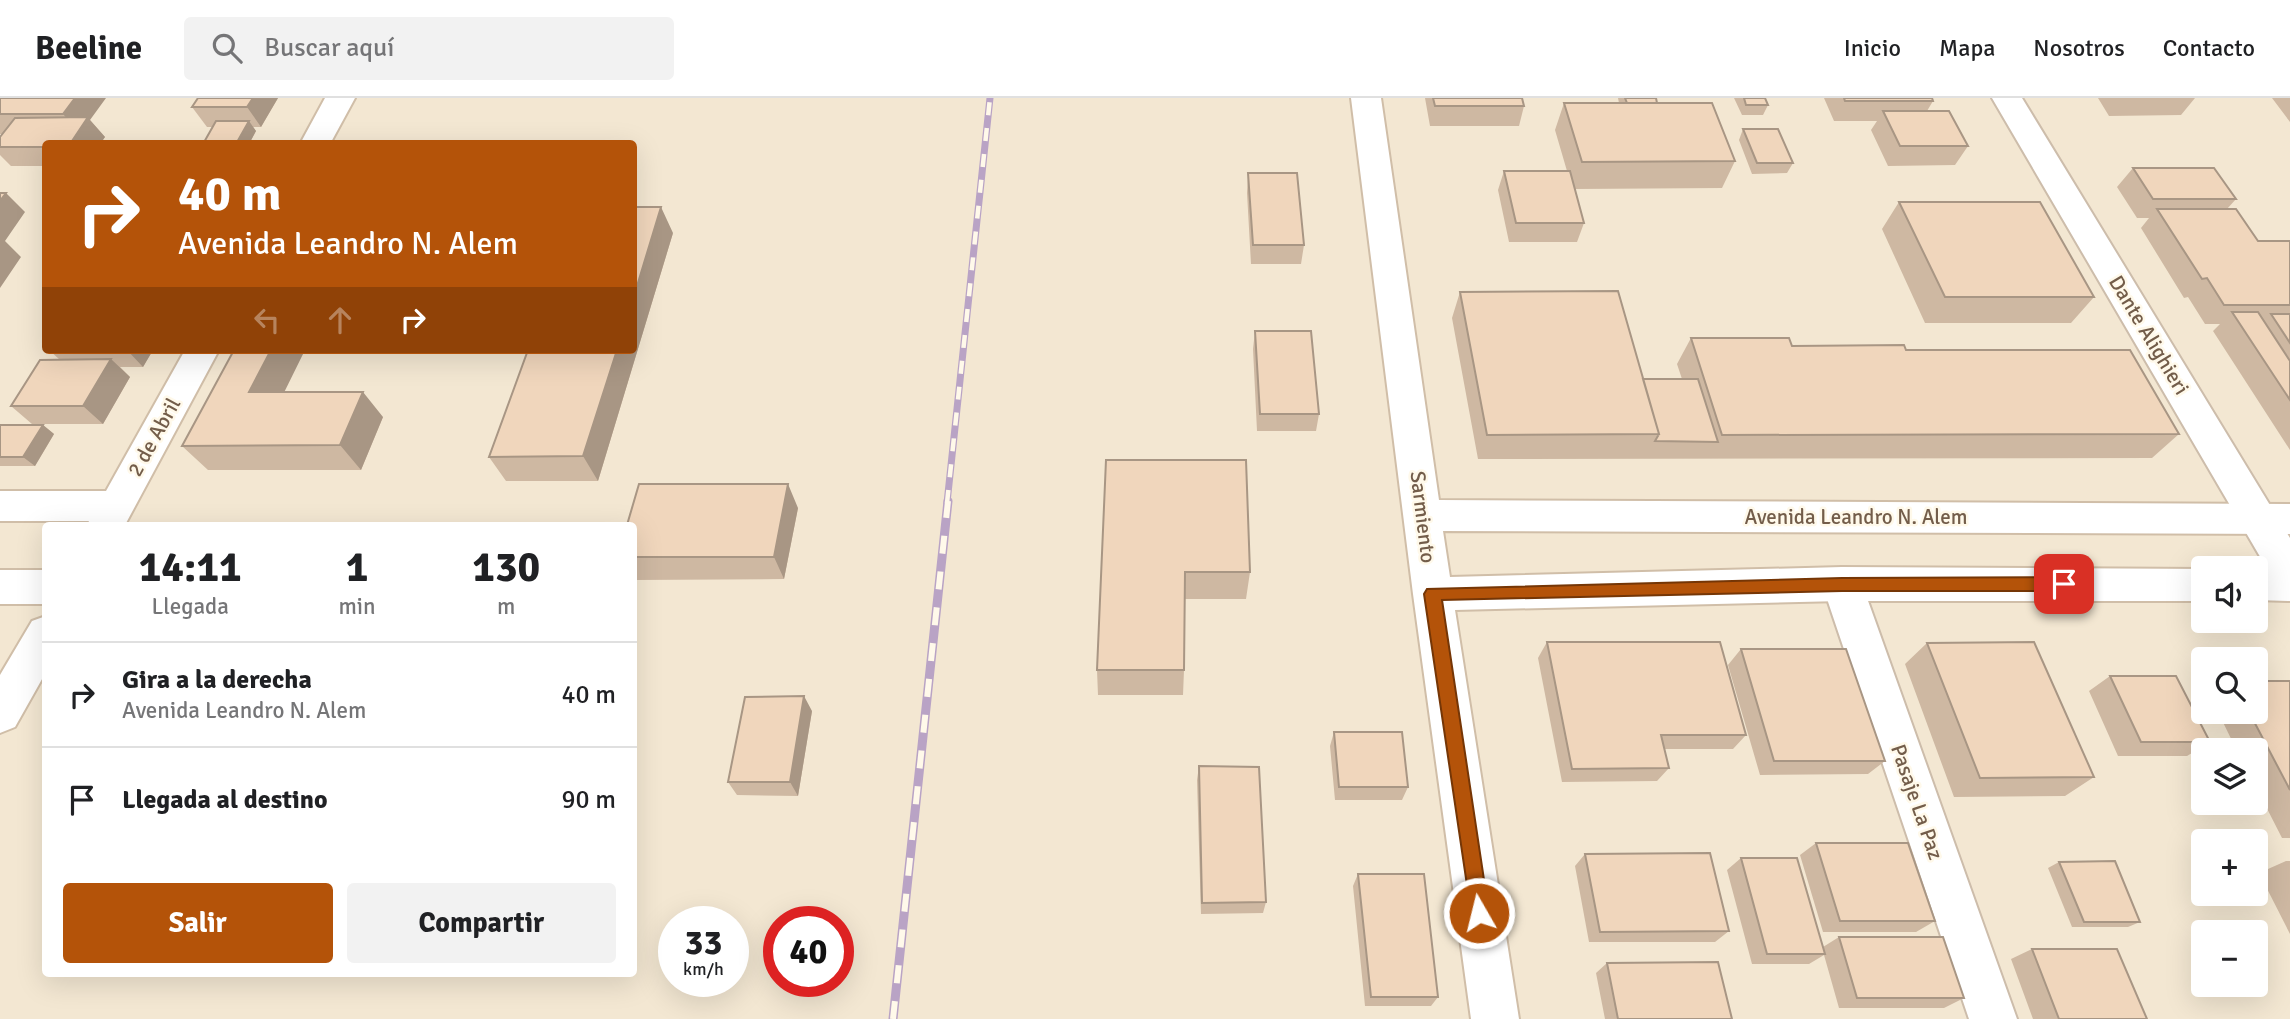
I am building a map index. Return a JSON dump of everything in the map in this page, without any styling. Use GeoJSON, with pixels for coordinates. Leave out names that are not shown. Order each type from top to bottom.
{"type":"FeatureCollection","features":[{"type":"Feature","properties":{"kind":"street"},"geometry":{"type":"LineString","coordinates":[[317,140],[340,98]]}},
{"type":"Feature","properties":{"kind":"street","name":"Sarmiento"},"geometry":{"type":"LineString","coordinates":[[1366,98],[1433,594],[1495,1019]]}},
{"type":"Feature","properties":{"kind":"street","name":"Dante Alighieri"},"geometry":{"type":"LineString","coordinates":[[2007,98],[2274,519],[2290,572]]}},
{"type":"Feature","properties":{"kind":"street","name":"2 de Abril"},"geometry":{"type":"LineString","coordinates":[[111,515],[200,354]]}},
{"type":"Feature","properties":{"kind":"street"},"geometry":{"type":"LineString","coordinates":[[0,506],[111,515]]}},
{"type":"Feature","properties":{"kind":"street","name":"Avenida Leandro N. Alem"},"geometry":{"type":"LineString","coordinates":[[1423,515],[2274,519]]}},
{"type":"Feature","properties":{"kind":"street"},"geometry":{"type":"LineString","coordinates":[[1433,594],[1842,584],[2191,584]]}},
{"type":"Feature","properties":{"kind":"street","name":"Pasaje La Paz"},"geometry":{"type":"LineString","coordinates":[[1842,584],[1993,1019]]}},
{"type":"Feature","properties":{"kind":"street"},"geometry":{"type":"LineString","coordinates":[[2268,584],[2290,584]]}},
{"type":"Feature","properties":{"kind":"street"},"geometry":{"type":"LineString","coordinates":[[0,587],[42,587]]}},
{"type":"Feature","properties":{"kind":"street"},"geometry":{"type":"LineString","coordinates":[[0,714],[42,640]]}},
{"type":"Feature","properties":{"kind":"shaded area"},"geometry":{"type":"Polygon","coordinates":[[[0,98],[2290,98],[2290,1019],[0,1019],[0,98]]]}},
{"type":"Feature","properties":{"kind":"building"},"geometry":{"type":"Polygon","coordinates":[[[0,98],[75,98],[63,114],[0,114],[0,98]]]}},
{"type":"Feature","properties":{"kind":"building"},"geometry":{"type":"Polygon","coordinates":[[[198,98],[253,98],[247,107],[192,107],[198,98]]]}},
{"type":"Feature","properties":{"kind":"building"},"geometry":{"type":"Polygon","coordinates":[[[1433,98],[1522,98],[1524,106],[1435,106],[1433,98]]]}},
{"type":"Feature","properties":{"kind":"building"},"geometry":{"type":"Polygon","coordinates":[[[1625,98],[1656,98],[1657,103],[1627,103],[1625,98]]]}},
{"type":"Feature","properties":{"kind":"building"},"geometry":{"type":"Polygon","coordinates":[[[1744,98],[1765,98],[1768,105],[1746,105],[1744,98]]]}},
{"type":"Feature","properties":{"kind":"building"},"geometry":{"type":"Polygon","coordinates":[[[1844,98],[1932,98],[1933,101],[1845,101],[1844,98]]]}},
{"type":"Feature","properties":{"kind":"building"},"geometry":{"type":"Polygon","coordinates":[[[1564,103],[1712,103],[1735,161],[1582,162],[1564,103]]]}},
{"type":"Feature","properties":{"kind":"building"},"geometry":{"type":"Polygon","coordinates":[[[1883,111],[1949,111],[1968,146],[1900,146],[1883,111]]]}},
{"type":"Feature","properties":{"kind":"building"},"geometry":{"type":"Polygon","coordinates":[[[88,117],[73,140],[42,140],[42,147],[0,147],[0,137],[15,118],[88,117]]]}},
{"type":"Feature","properties":{"kind":"building"},"geometry":{"type":"Polygon","coordinates":[[[216,121],[249,121],[238,140],[205,140],[216,121]]]}},
{"type":"Feature","properties":{"kind":"building"},"geometry":{"type":"Polygon","coordinates":[[[1743,129],[1778,129],[1793,163],[1757,163],[1743,129]]]}},
{"type":"Feature","properties":{"kind":"building"},"geometry":{"type":"Polygon","coordinates":[[[2133,168],[2214,168],[2236,199],[2153,199],[2133,168]]]}},
{"type":"Feature","properties":{"kind":"building"},"geometry":{"type":"Polygon","coordinates":[[[1504,171],[1570,171],[1584,223],[1516,223],[1504,171]]]}},
{"type":"Feature","properties":{"kind":"building"},"geometry":{"type":"Polygon","coordinates":[[[1248,173],[1297,173],[1304,245],[1253,245],[1248,173]]]}},
{"type":"Feature","properties":{"kind":"building"},"geometry":{"type":"Polygon","coordinates":[[[1899,202],[2040,202],[2094,297],[1945,297],[1899,202]]]}},
{"type":"Feature","properties":{"kind":"building"},"geometry":{"type":"Polygon","coordinates":[[[637,207],[661,207],[637,286],[637,207]]]}},
{"type":"Feature","properties":{"kind":"building"},"geometry":{"type":"Polygon","coordinates":[[[2157,209],[2236,209],[2258,241],[2290,241],[2290,305],[2224,305],[2207,278],[2202,279],[2157,209]]]}},
{"type":"Feature","properties":{"kind":"building"},"geometry":{"type":"Polygon","coordinates":[[[1618,291],[1659,434],[1487,435],[1460,292],[1618,291]]]}},
{"type":"Feature","properties":{"kind":"building"},"geometry":{"type":"Polygon","coordinates":[[[2232,312],[2258,312],[2290,361],[2290,400],[2232,312]]]}},
{"type":"Feature","properties":{"kind":"building"},"geometry":{"type":"Polygon","coordinates":[[[2271,314],[2290,314],[2290,343],[2271,314]]]}},
{"type":"Feature","properties":{"kind":"building"},"geometry":{"type":"Polygon","coordinates":[[[1255,331],[1311,331],[1319,414],[1260,414],[1255,331]]]}},
{"type":"Feature","properties":{"kind":"building"},"geometry":{"type":"Polygon","coordinates":[[[1691,338],[1789,338],[1792,346],[1904,345],[1906,350],[2130,350],[2179,434],[1722,435],[1691,338]]]}},
{"type":"Feature","properties":{"kind":"building"},"geometry":{"type":"Polygon","coordinates":[[[232,354],[269,354],[249,392],[363,392],[340,445],[182,446],[232,354]]]}},
{"type":"Feature","properties":{"kind":"building"},"geometry":{"type":"Polygon","coordinates":[[[527,354],[616,354],[583,456],[489,457],[527,354]]]}},
{"type":"Feature","properties":{"kind":"building"},"geometry":{"type":"Polygon","coordinates":[[[111,359],[83,406],[11,406],[40,360],[111,359]]]}},
{"type":"Feature","properties":{"kind":"building"},"geometry":{"type":"Polygon","coordinates":[[[1643,379],[1698,379],[1718,442],[1655,441],[1659,434],[1643,379]]]}},
{"type":"Feature","properties":{"kind":"building"},"geometry":{"type":"Polygon","coordinates":[[[0,425],[43,425],[23,457],[0,457],[0,425]]]}},
{"type":"Feature","properties":{"kind":"building"},"geometry":{"type":"Polygon","coordinates":[[[1106,460],[1246,460],[1250,572],[1185,572],[1184,670],[1097,670],[1106,460]]]}},
{"type":"Feature","properties":{"kind":"building"},"geometry":{"type":"Polygon","coordinates":[[[639,484],[788,484],[774,557],[637,557],[637,522],[628,522],[639,484]]]}},
{"type":"Feature","properties":{"kind":"building"},"geometry":{"type":"Polygon","coordinates":[[[1547,642],[1720,642],[1746,735],[1661,735],[1669,768],[1572,769],[1547,642]]]}},
{"type":"Feature","properties":{"kind":"building"},"geometry":{"type":"Polygon","coordinates":[[[2034,642],[2094,777],[1980,778],[1927,643],[2034,642]]]}},
{"type":"Feature","properties":{"kind":"building"},"geometry":{"type":"Polygon","coordinates":[[[1741,649],[1846,649],[1885,761],[1774,761],[1741,649]]]}},
{"type":"Feature","properties":{"kind":"building"},"geometry":{"type":"Polygon","coordinates":[[[2110,676],[2176,676],[2191,705],[2191,724],[2201,724],[2208,738],[2191,738],[2191,742],[2141,742],[2110,676]]]}},
{"type":"Feature","properties":{"kind":"building"},"geometry":{"type":"Polygon","coordinates":[[[2268,681],[2290,681],[2290,790],[2268,748],[2268,738],[2263,738],[2255,724],[2268,724],[2268,681]]]}},
{"type":"Feature","properties":{"kind":"building"},"geometry":{"type":"Polygon","coordinates":[[[804,696],[790,782],[728,782],[745,697],[804,696]]]}},
{"type":"Feature","properties":{"kind":"building"},"geometry":{"type":"Polygon","coordinates":[[[1334,732],[1402,732],[1408,787],[1339,787],[1334,732]]]}},
{"type":"Feature","properties":{"kind":"building"},"geometry":{"type":"Polygon","coordinates":[[[1199,766],[1259,767],[1266,902],[1202,903],[1199,766]]]}},
{"type":"Feature","properties":{"kind":"building"},"geometry":{"type":"Polygon","coordinates":[[[1816,843],[1908,843],[1935,921],[1840,921],[1816,843]]]}},
{"type":"Feature","properties":{"kind":"building"},"geometry":{"type":"Polygon","coordinates":[[[1710,853],[1729,931],[1600,932],[1585,854],[1710,853]]]}},
{"type":"Feature","properties":{"kind":"building"},"geometry":{"type":"Polygon","coordinates":[[[1741,858],[1797,858],[1825,954],[1767,954],[1741,858]]]}},
{"type":"Feature","properties":{"kind":"building"},"geometry":{"type":"Polygon","coordinates":[[[2115,861],[2140,922],[2084,922],[2059,862],[2115,861]]]}},
{"type":"Feature","properties":{"kind":"building"},"geometry":{"type":"Polygon","coordinates":[[[1358,874],[1424,874],[1438,997],[1371,997],[1358,874]]]}},
{"type":"Feature","properties":{"kind":"building"},"geometry":{"type":"Polygon","coordinates":[[[1839,937],[1943,937],[1964,998],[1857,998],[1839,937]]]}},
{"type":"Feature","properties":{"kind":"building"},"geometry":{"type":"Polygon","coordinates":[[[2032,949],[2117,949],[2147,1019],[2059,1019],[2032,949]]]}},
{"type":"Feature","properties":{"kind":"building"},"geometry":{"type":"Polygon","coordinates":[[[1718,962],[1732,1019],[1618,1019],[1607,963],[1718,962]]]}},
{"type":"Feature","properties":{"kind":"railway"},"geometry":{"type":"LineString","coordinates":[[947,503],[990,98]]}},
{"type":"Feature","properties":{"kind":"railway"},"geometry":{"type":"LineString","coordinates":[[893,1019],[948,501]]}},
{"type":"Feature","properties":{"kind":"route"},"geometry":{"type":"LineString","coordinates":[[1479,913],[1433,594],[1842,584],[2064,584]]}}]}
